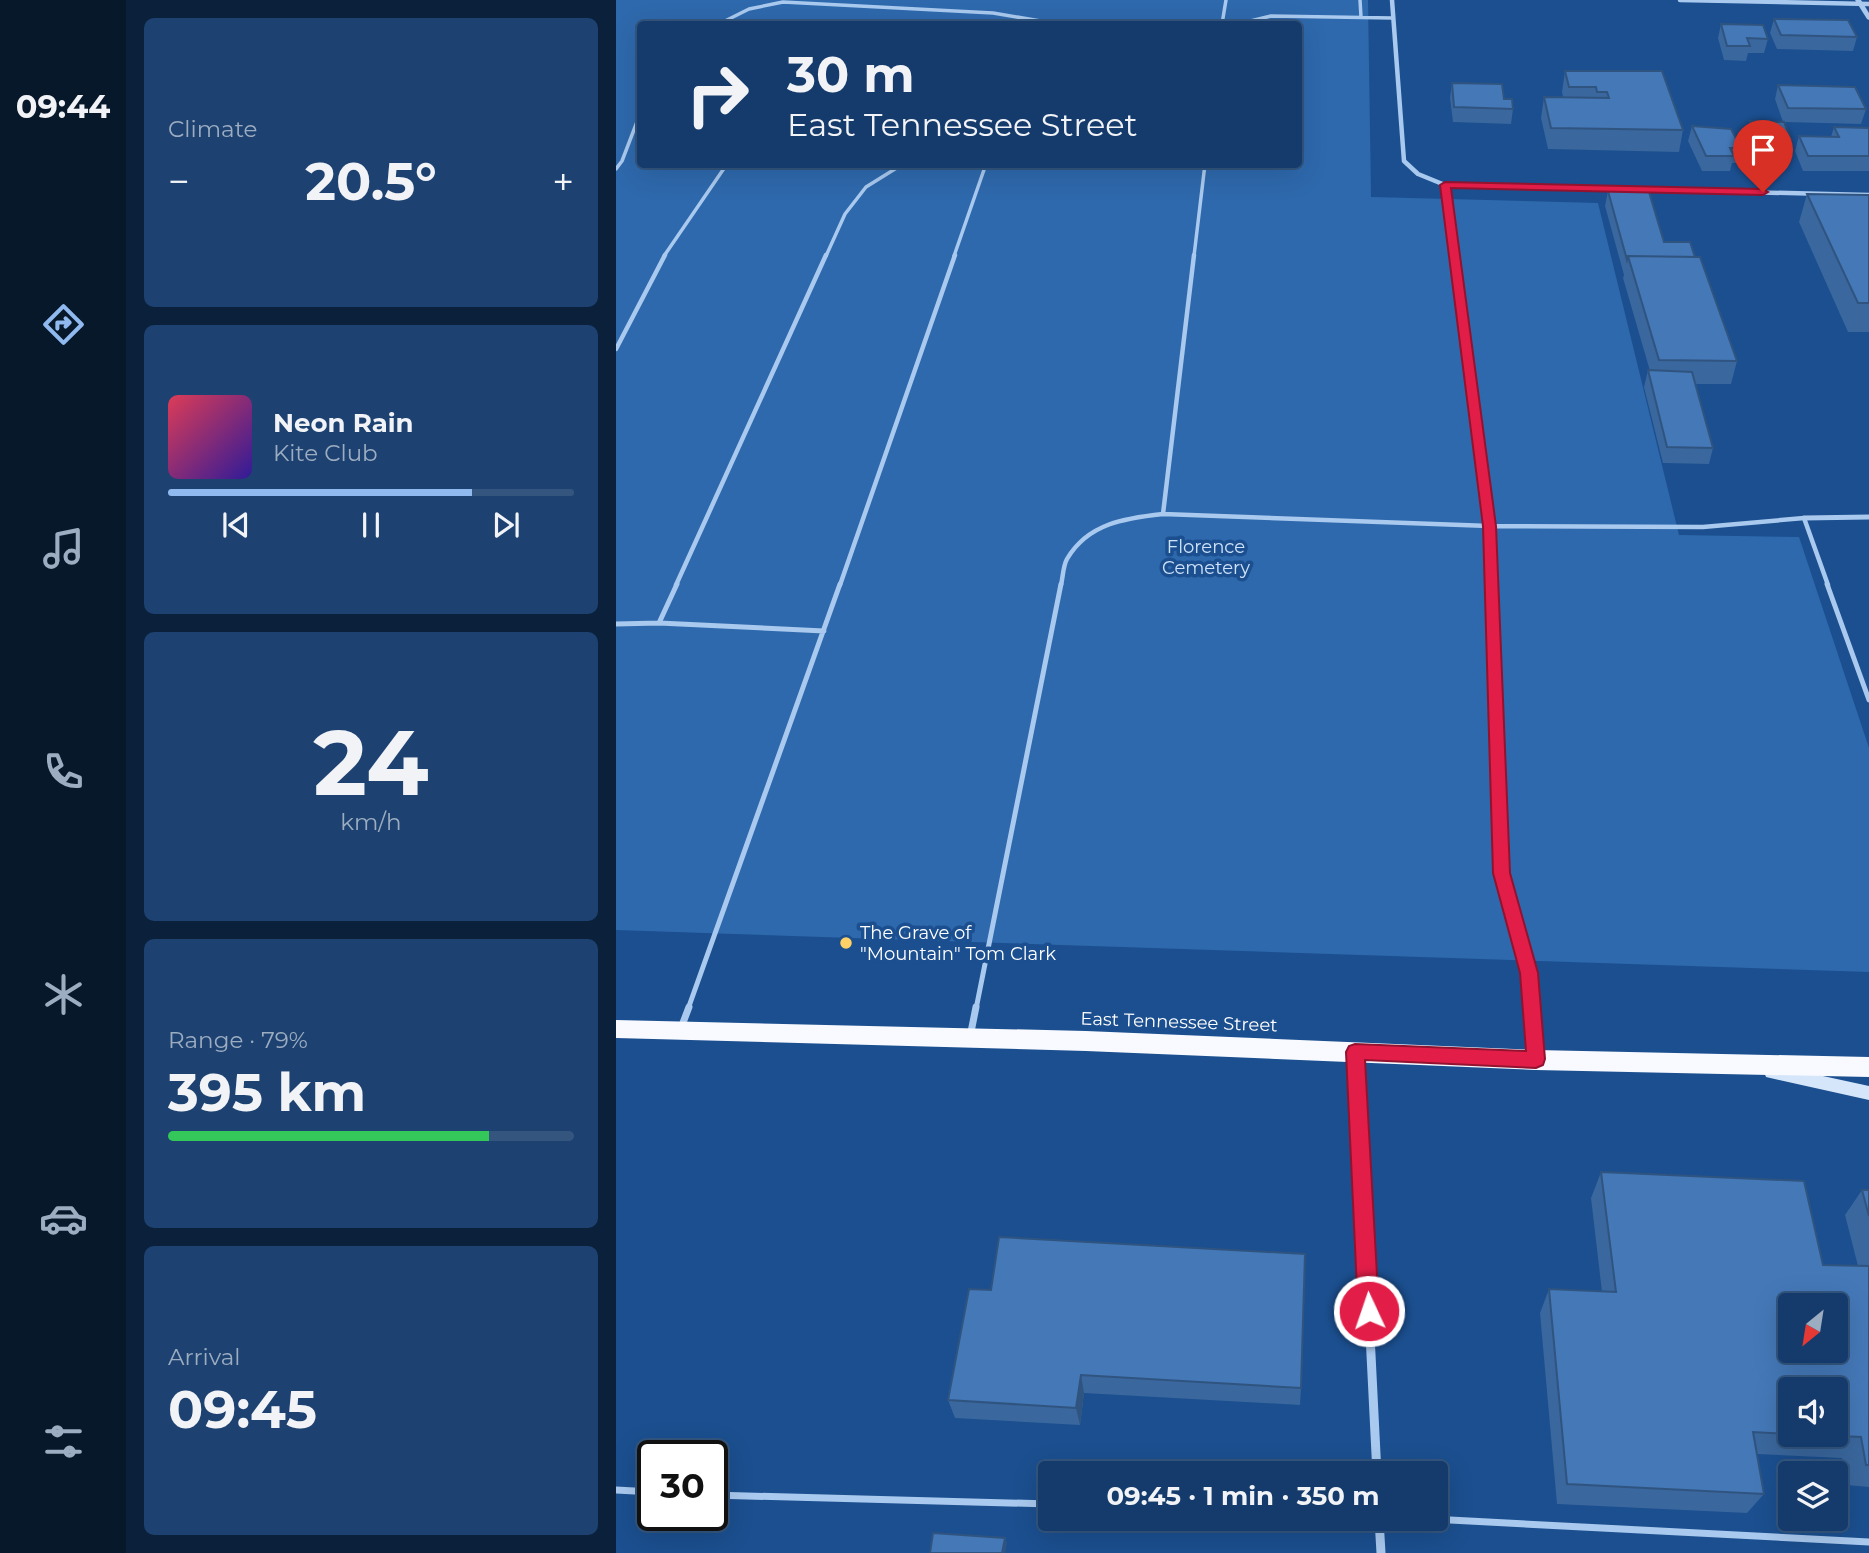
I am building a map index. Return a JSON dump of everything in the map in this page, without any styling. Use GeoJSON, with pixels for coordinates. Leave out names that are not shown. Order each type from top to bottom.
{"type":"FeatureCollection","features":[{"type":"Feature","properties":{"kind":"highway","name":"East Tennessee Street"},"geometry":{"type":"LineString","coordinates":[[616,1029],[1869,1067]]}},
{"type":"Feature","properties":{"kind":"main road","name":"East Tennessee Street"},"geometry":{"type":"LineString","coordinates":[[1740,1065],[1869,1093]]}},
{"type":"Feature","properties":{"kind":"street"},"geometry":{"type":"LineString","coordinates":[[1392,0],[1404,161],[1418,174],[1445,185],[1869,195]]}},
{"type":"Feature","properties":{"kind":"street"},"geometry":{"type":"LineString","coordinates":[[1680,0],[1869,4]]}},
{"type":"Feature","properties":{"kind":"street"},"geometry":{"type":"LineString","coordinates":[[1859,2],[1869,18]]}},
{"type":"Feature","properties":{"kind":"street"},"geometry":{"type":"LineString","coordinates":[[1804,518],[1869,517]]}},
{"type":"Feature","properties":{"kind":"street"},"geometry":{"type":"LineString","coordinates":[[1355,1052],[1376,1461]]}},
{"type":"Feature","properties":{"kind":"street"},"geometry":{"type":"LineString","coordinates":[[1380,1531],[1381,1553]]}},
{"type":"Feature","properties":{"kind":"lane"},"geometry":{"type":"LineString","coordinates":[[1222,21],[1226,0]]}},
{"type":"Feature","properties":{"kind":"lane"},"geometry":{"type":"LineString","coordinates":[[1360,0],[1361,17]]}},
{"type":"Feature","properties":{"kind":"lane"},"geometry":{"type":"LineString","coordinates":[[724,21],[761,5],[783,2],[993,13],[1046,21]]}},
{"type":"Feature","properties":{"kind":"lane"},"geometry":{"type":"LineString","coordinates":[[1250,21],[1271,16],[1392,18]]}},
{"type":"Feature","properties":{"kind":"lane"},"geometry":{"type":"LineString","coordinates":[[616,169],[622,161],[637,122]]}},
{"type":"Feature","properties":{"kind":"lane"},"geometry":{"type":"LineString","coordinates":[[616,349],[650,279],[682,225],[724,168]]}},
{"type":"Feature","properties":{"kind":"lane"},"geometry":{"type":"LineString","coordinates":[[659,623],[845,214],[866,187],[897,168]]}},
{"type":"Feature","properties":{"kind":"lane"},"geometry":{"type":"LineString","coordinates":[[680,1031],[824,631],[985,168]]}},
{"type":"Feature","properties":{"kind":"lane"},"geometry":{"type":"LineString","coordinates":[[1163,514],[1205,168]]}},
{"type":"Feature","properties":{"kind":"lane"},"geometry":{"type":"LineString","coordinates":[[1445,185],[1489,526],[1501,873],[1529,973],[1536,1059]]}},
{"type":"Feature","properties":{"kind":"lane"},"geometry":{"type":"LineString","coordinates":[[970,1039],[1066,560],[1088,534],[1115,520],[1163,514],[1489,526],[1703,527],[1804,518],[1869,700]]}},
{"type":"Feature","properties":{"kind":"lane"},"geometry":{"type":"LineString","coordinates":[[616,624],[659,623],[824,631]]}},
{"type":"Feature","properties":{"kind":"lane"},"geometry":{"type":"LineString","coordinates":[[616,1490],[637,1491]]}},
{"type":"Feature","properties":{"kind":"lane"},"geometry":{"type":"LineString","coordinates":[[728,1495],[1038,1504]]}},
{"type":"Feature","properties":{"kind":"lane"},"geometry":{"type":"LineString","coordinates":[[1448,1520],[1869,1542]]}},
{"type":"Feature","properties":{"kind":"green space","name":"Florence Cemetery"},"geometry":{"type":"Polygon","coordinates":[[[616,0],[1368,0],[1371,197],[1598,203],[1679,535],[1799,537],[1869,748],[1869,972],[616,930],[616,0]]]}},
{"type":"Feature","properties":{"kind":"building"},"geometry":{"type":"Polygon","coordinates":[[[1774,19],[1848,20],[1857,37],[1781,35],[1774,19]]]}},
{"type":"Feature","properties":{"kind":"building"},"geometry":{"type":"Polygon","coordinates":[[[1721,24],[1763,25],[1768,39],[1747,38],[1750,46],[1727,46],[1721,24]]]}},
{"type":"Feature","properties":{"kind":"building"},"geometry":{"type":"Polygon","coordinates":[[[1565,71],[1662,71],[1683,130],[1551,128],[1544,97],[1609,98],[1607,92],[1597,92],[1596,87],[1569,87],[1565,71]]]}},
{"type":"Feature","properties":{"kind":"building"},"geometry":{"type":"Polygon","coordinates":[[[1452,83],[1502,84],[1504,99],[1512,99],[1513,109],[1454,107],[1452,83]]]}},
{"type":"Feature","properties":{"kind":"building"},"geometry":{"type":"Polygon","coordinates":[[[1778,85],[1855,87],[1866,109],[1788,108],[1778,85]]]}},
{"type":"Feature","properties":{"kind":"building"},"geometry":{"type":"Polygon","coordinates":[[[1750,121],[1784,122],[1791,139],[1757,138],[1750,121]]]}},
{"type":"Feature","properties":{"kind":"building"},"geometry":{"type":"Polygon","coordinates":[[[1692,126],[1731,129],[1741,148],[1730,148],[1734,156],[1706,156],[1692,126]]]}},
{"type":"Feature","properties":{"kind":"building"},"geometry":{"type":"Polygon","coordinates":[[[1834,127],[1869,128],[1869,156],[1808,156],[1799,136],[1839,137],[1834,127]]]}},
{"type":"Feature","properties":{"kind":"building"},"geometry":{"type":"Polygon","coordinates":[[[1608,191],[1649,192],[1664,242],[1690,242],[1695,257],[1628,256],[1627,260],[1608,191]]]}},
{"type":"Feature","properties":{"kind":"building"},"geometry":{"type":"Polygon","coordinates":[[[1807,194],[1869,195],[1869,303],[1858,303],[1807,194]]]}},
{"type":"Feature","properties":{"kind":"building"},"geometry":{"type":"Polygon","coordinates":[[[1628,256],[1700,257],[1737,361],[1659,360],[1628,256]]]}},
{"type":"Feature","properties":{"kind":"building"},"geometry":{"type":"Polygon","coordinates":[[[1648,370],[1692,372],[1713,448],[1667,447],[1648,370]]]}},
{"type":"Feature","properties":{"kind":"building"},"geometry":{"type":"Polygon","coordinates":[[[1601,1172],[1804,1181],[1823,1265],[1869,1266],[1869,1465],[1866,1465],[1861,1437],[1848,1436],[1848,1377],[1778,1377],[1778,1433],[1753,1432],[1764,1494],[1567,1484],[1549,1289],[1616,1292],[1601,1172]]]}},
{"type":"Feature","properties":{"kind":"building"},"geometry":{"type":"Polygon","coordinates":[[[1862,1190],[1869,1190],[1869,1216],[1862,1190]]]}},
{"type":"Feature","properties":{"kind":"building"},"geometry":{"type":"Polygon","coordinates":[[[999,1237],[1305,1254],[1301,1388],[1081,1375],[1076,1408],[948,1400],[969,1289],[991,1290],[999,1237]]]}},
{"type":"Feature","properties":{"kind":"building"},"geometry":{"type":"Polygon","coordinates":[[[933,1533],[1005,1538],[1002,1553],[930,1553],[933,1533]]]}},
{"type":"Feature","properties":{"kind":"place","name":"The Grave of \"Mountain\" Tom Clark"},"geometry":{"type":"Point","coordinates":[846,943]}},
{"type":"Feature","properties":{"kind":"route"},"geometry":{"type":"LineString","coordinates":[[1369,1311],[1355,1052],[1536,1059],[1529,973],[1501,873],[1489,526],[1445,185],[1763,192]]}}]}
